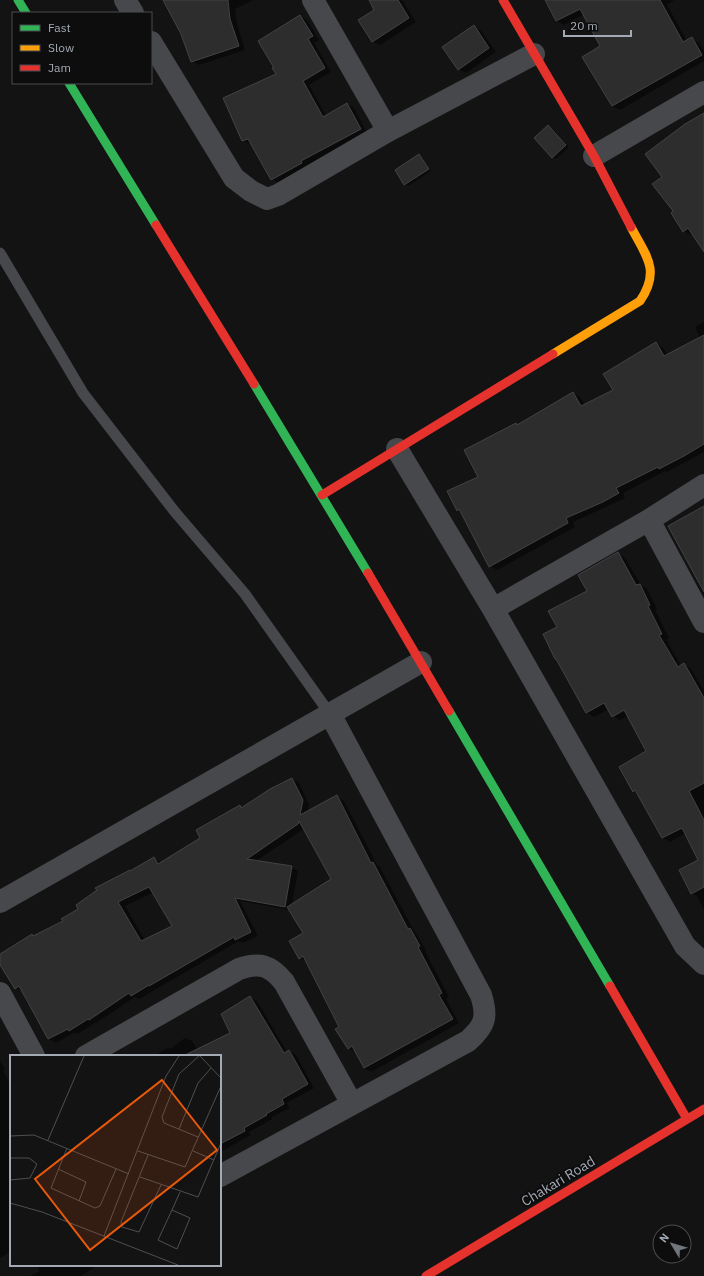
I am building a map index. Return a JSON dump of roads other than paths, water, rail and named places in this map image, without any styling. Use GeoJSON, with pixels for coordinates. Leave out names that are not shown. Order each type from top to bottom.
{"type":"FeatureCollection","features":[{"type":"Feature","properties":{"kind":"street"},"geometry":{"type":"LineString","coordinates":[[18,0],[25,12]]}},
{"type":"Feature","properties":{"kind":"street"},"geometry":{"type":"LineString","coordinates":[[125,0],[132,12]]}},
{"type":"Feature","properties":{"kind":"street"},"geometry":{"type":"LineString","coordinates":[[313,0],[388,131]]}},
{"type":"Feature","properties":{"kind":"street"},"geometry":{"type":"LineString","coordinates":[[322,495],[640,301],[650,287],[652,278],[650,264],[594,156],[502,0]]}},
{"type":"Feature","properties":{"kind":"street"},"geometry":{"type":"LineString","coordinates":[[152,44],[234,178],[251,191],[267,199],[278,195],[388,131],[534,54]]}},
{"type":"Feature","properties":{"kind":"street"},"geometry":{"type":"LineString","coordinates":[[70,84],[322,495],[687,1119]]}},
{"type":"Feature","properties":{"kind":"street"},"geometry":{"type":"LineString","coordinates":[[594,156],[704,92]]}},
{"type":"Feature","properties":{"kind":"street"},"geometry":{"type":"LineString","coordinates":[[397,449],[493,609],[685,946],[704,964]]}},
{"type":"Feature","properties":{"kind":"street"},"geometry":{"type":"LineString","coordinates":[[493,609],[649,520],[704,485]]}},
{"type":"Feature","properties":{"kind":"street"},"geometry":{"type":"LineString","coordinates":[[649,520],[704,622]]}},
{"type":"Feature","properties":{"kind":"street"},"geometry":{"type":"LineString","coordinates":[[0,902],[421,662]]}},
{"type":"Feature","properties":{"kind":"street"},"geometry":{"type":"LineString","coordinates":[[221,1175],[468,1041],[478,1032],[484,1021],[485,1008],[481,995],[330,714]]}},
{"type":"Feature","properties":{"kind":"street"},"geometry":{"type":"LineString","coordinates":[[88,1055],[239,969],[251,965],[265,966],[276,972],[284,982],[352,1104]]}},
{"type":"Feature","properties":{"kind":"street"},"geometry":{"type":"LineString","coordinates":[[0,993],[33,1055]]}},
{"type":"Feature","properties":{"kind":"street","name":"Chakari Road"},"geometry":{"type":"LineString","coordinates":[[426,1276],[439,1273],[704,1109]]}},
{"type":"Feature","properties":{"kind":"lane"},"geometry":{"type":"LineString","coordinates":[[0,253],[83,393],[175,512],[245,594],[330,714]]}}]}
